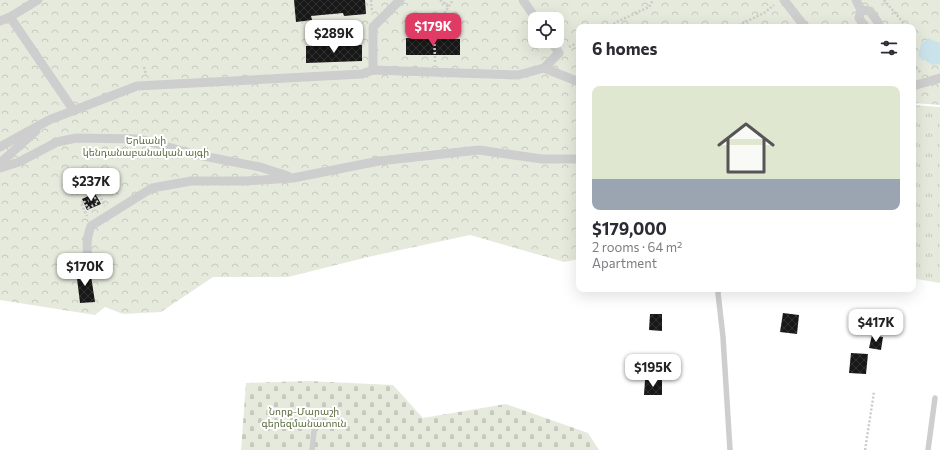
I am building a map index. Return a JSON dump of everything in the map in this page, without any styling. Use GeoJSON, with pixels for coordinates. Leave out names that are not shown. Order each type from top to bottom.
{"type":"FeatureCollection","features":[{"type":"Feature","properties":{"kind":"street"},"geometry":{"type":"LineString","coordinates":[[38,0],[4,18],[74,110]]}},
{"type":"Feature","properties":{"kind":"street"},"geometry":{"type":"LineString","coordinates":[[373,70],[374,27],[400,0]]}},
{"type":"Feature","properties":{"kind":"street"},"geometry":{"type":"LineString","coordinates":[[523,0],[531,12]]}},
{"type":"Feature","properties":{"kind":"street"},"geometry":{"type":"LineString","coordinates":[[784,0],[804,24]]}},
{"type":"Feature","properties":{"kind":"street"},"geometry":{"type":"LineString","coordinates":[[856,0],[861,10],[859,18],[863,24]]}},
{"type":"Feature","properties":{"kind":"street"},"geometry":{"type":"LineString","coordinates":[[861,10],[870,11],[879,24]]}},
{"type":"Feature","properties":{"kind":"street"},"geometry":{"type":"LineString","coordinates":[[0,147],[49,120],[137,86],[362,74],[373,70],[518,75],[544,68],[559,53],[556,48]]}},
{"type":"Feature","properties":{"kind":"street"},"geometry":{"type":"LineString","coordinates":[[544,68],[576,81]]}},
{"type":"Feature","properties":{"kind":"street"},"geometry":{"type":"LineString","coordinates":[[916,85],[940,78]]}},
{"type":"Feature","properties":{"kind":"street"},"geometry":{"type":"LineString","coordinates":[[0,163],[49,120]]}},
{"type":"Feature","properties":{"kind":"street"},"geometry":{"type":"LineString","coordinates":[[0,168],[19,162],[56,142],[76,138],[140,139],[193,154],[260,167],[293,178]]}},
{"type":"Feature","properties":{"kind":"street"},"geometry":{"type":"LineString","coordinates":[[93,270],[92,263],[88,255],[89,233],[92,226],[152,188],[191,181],[246,181],[293,178],[379,161],[479,150],[542,159],[576,159]]}},
{"type":"Feature","properties":{"kind":"lane"},"geometry":{"type":"LineString","coordinates":[[718,292],[723,337],[730,450]]}},
{"type":"Feature","properties":{"kind":"lane"},"geometry":{"type":"LineString","coordinates":[[928,450],[935,398]]}},
{"type":"Feature","properties":{"kind":"lane"},"geometry":{"type":"LineString","coordinates":[[312,450],[316,413]]}},
{"type":"Feature","properties":{"kind":"path"},"geometry":{"type":"LineString","coordinates":[[440,0],[449,7]]}},
{"type":"Feature","properties":{"kind":"path"},"geometry":{"type":"LineString","coordinates":[[435,72],[434,29],[453,0]]}},
{"type":"Feature","properties":{"kind":"path"},"geometry":{"type":"LineString","coordinates":[[612,24],[649,7],[653,0]]}},
{"type":"Feature","properties":{"kind":"path"},"geometry":{"type":"LineString","coordinates":[[884,0],[904,24]]}},
{"type":"Feature","properties":{"kind":"path"},"geometry":{"type":"LineString","coordinates":[[741,24],[764,13],[773,5]]}},
{"type":"Feature","properties":{"kind":"path"},"geometry":{"type":"LineString","coordinates":[[144,67],[146,77]]}},
{"type":"Feature","properties":{"kind":"path"},"geometry":{"type":"LineString","coordinates":[[85,201],[88,208],[98,203],[95,198],[85,201],[81,203],[92,226]]}},
{"type":"Feature","properties":{"kind":"path"},"geometry":{"type":"LineString","coordinates":[[865,450],[874,392]]}},
{"type":"Feature","properties":{"kind":"green space","name":"Երևանի կենդանաբանական այգի"},"geometry":{"type":"Polygon","coordinates":[[[0,0],[940,0],[940,105],[916,103],[916,24],[576,24],[576,260],[564,262],[470,235],[368,257],[288,277],[213,277],[161,312],[123,314],[105,307],[95,315],[0,300],[0,0]]]}},
{"type":"Feature","properties":{"kind":"green space"},"geometry":{"type":"Polygon","coordinates":[[[916,105],[940,107],[940,283],[917,279],[916,105]]]}},
{"type":"Feature","properties":{"kind":"green space","name":"Նորք-Մարաշի գերեզմանատուն"},"geometry":{"type":"Polygon","coordinates":[[[307,381],[393,385],[423,418],[506,404],[588,433],[599,450],[241,450],[246,383],[307,381]]]}},
{"type":"Feature","properties":{"kind":"water"},"geometry":{"type":"Polygon","coordinates":[[[928,38],[940,43],[940,64],[932,65],[918,56],[921,44],[928,38]]]}},
{"type":"Feature","properties":{"kind":"building"},"geometry":{"type":"Polygon","coordinates":[[[294,0],[365,0],[366,14],[344,16],[343,13],[311,16],[312,20],[296,22],[294,0]]]}},
{"type":"Feature","properties":{"kind":"building"},"geometry":{"type":"Polygon","coordinates":[[[406,38],[460,39],[460,55],[406,55],[406,38]]]}},
{"type":"Feature","properties":{"kind":"building"},"geometry":{"type":"Polygon","coordinates":[[[362,45],[362,61],[306,63],[306,46],[362,45]]]}},
{"type":"Feature","properties":{"kind":"building"},"geometry":{"type":"Polygon","coordinates":[[[95,193],[101,204],[87,210],[82,199],[95,193]]]}},
{"type":"Feature","properties":{"kind":"building"},"geometry":{"type":"Polygon","coordinates":[[[87,269],[88,274],[91,276],[95,302],[80,303],[76,270],[87,269]]]}},
{"type":"Feature","properties":{"kind":"building"},"geometry":{"type":"Polygon","coordinates":[[[783,313],[799,315],[797,334],[780,332],[783,313]]]}},
{"type":"Feature","properties":{"kind":"building"},"geometry":{"type":"Polygon","coordinates":[[[650,314],[662,314],[662,331],[649,330],[650,314]]]}},
{"type":"Feature","properties":{"kind":"building"},"geometry":{"type":"Polygon","coordinates":[[[872,335],[883,337],[881,350],[869,348],[872,335]]]}},
{"type":"Feature","properties":{"kind":"building"},"geometry":{"type":"Polygon","coordinates":[[[851,353],[868,354],[866,374],[849,373],[851,353]]]}},
{"type":"Feature","properties":{"kind":"building"},"geometry":{"type":"Polygon","coordinates":[[[645,380],[662,380],[662,395],[644,395],[645,380]]]}}]}
